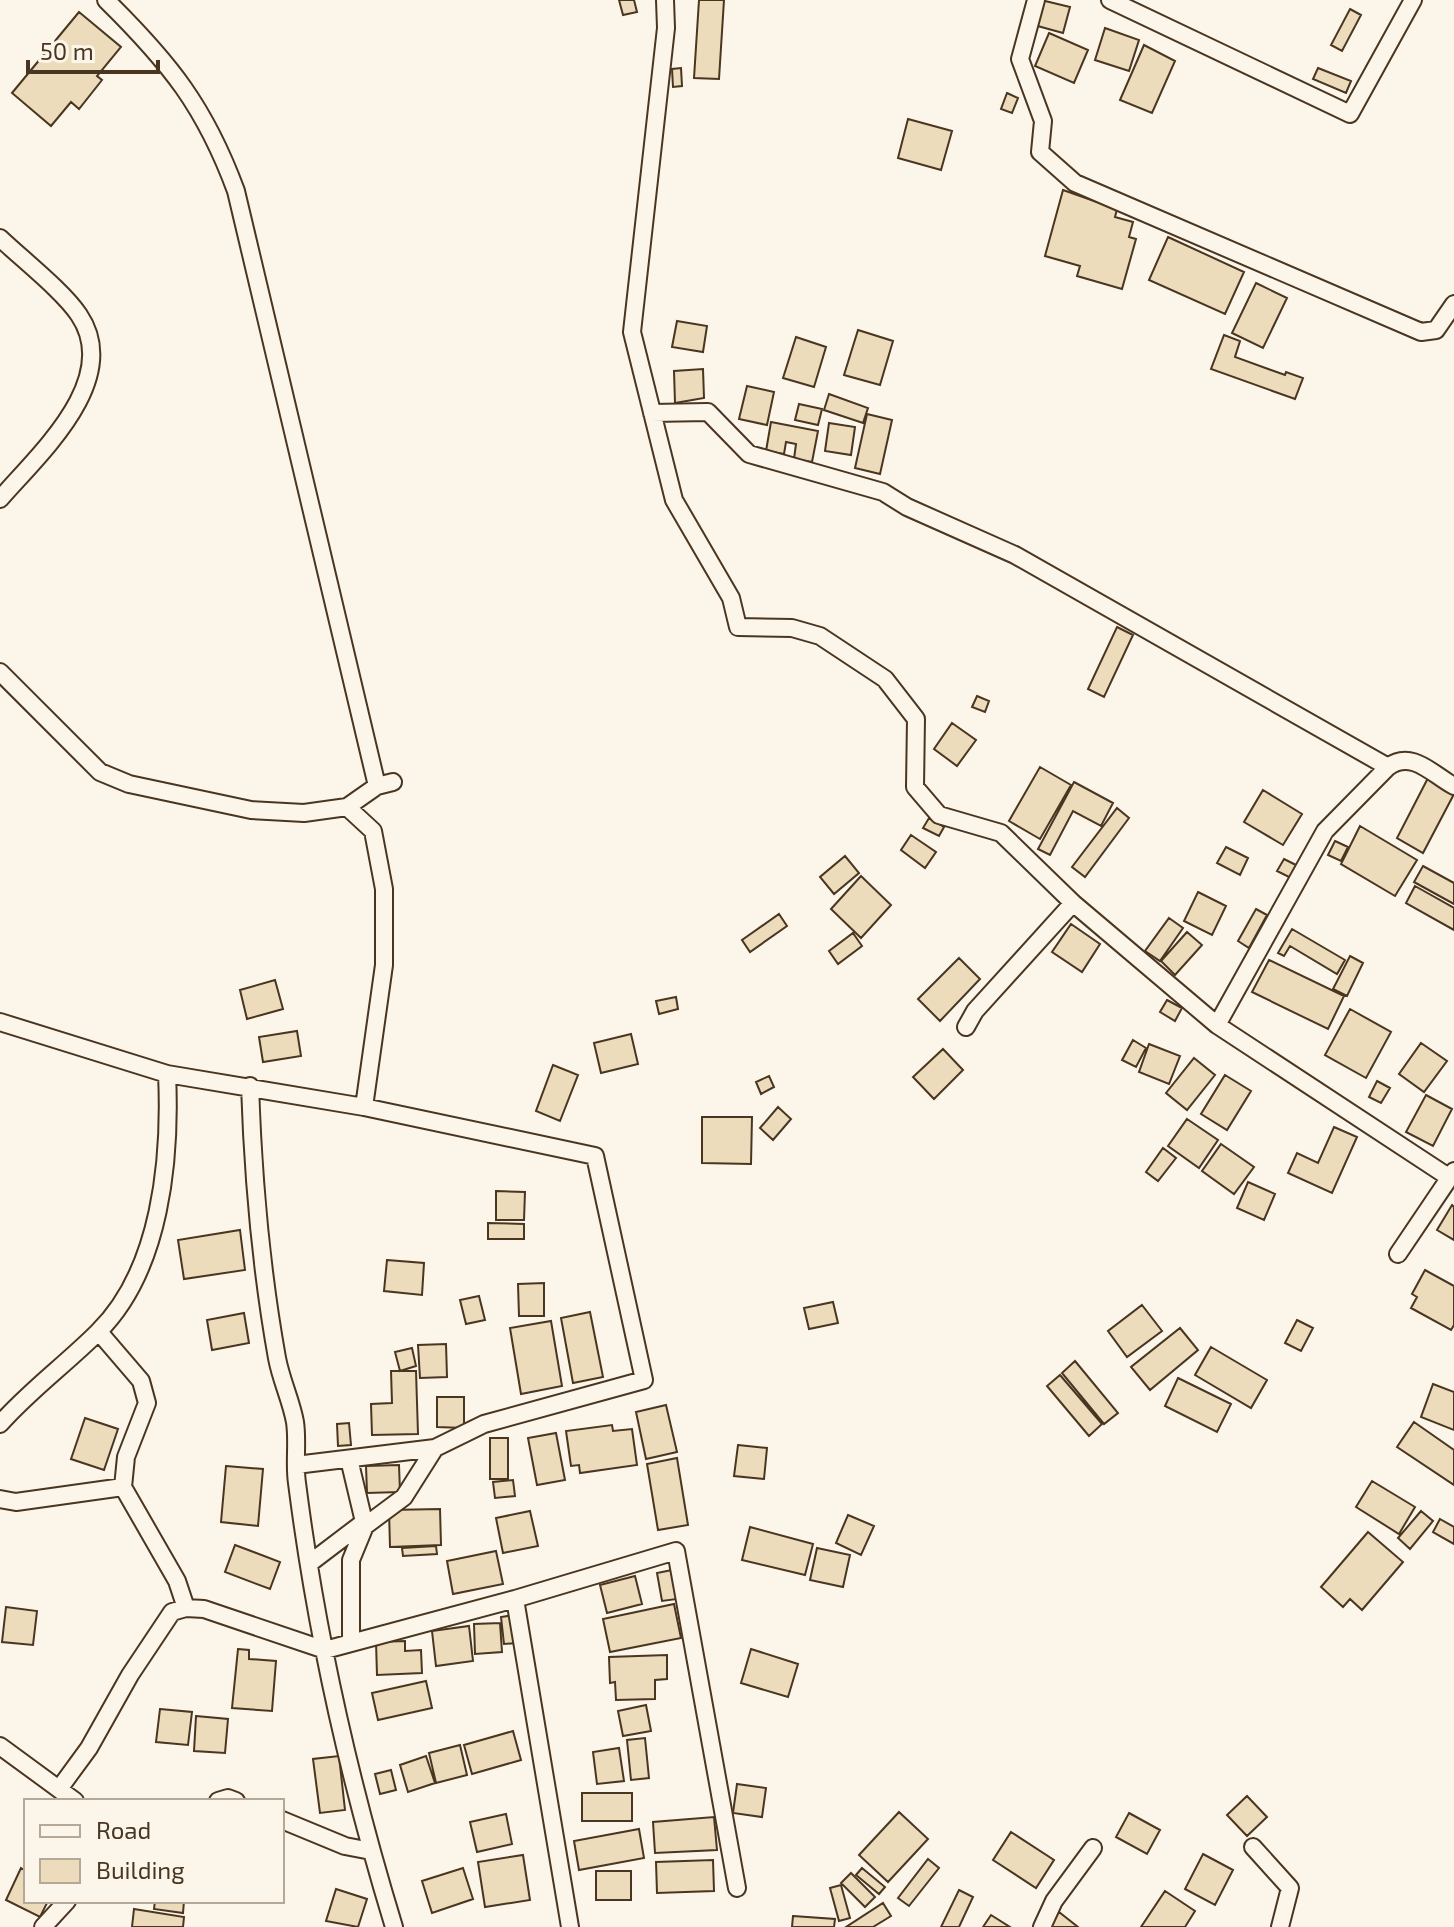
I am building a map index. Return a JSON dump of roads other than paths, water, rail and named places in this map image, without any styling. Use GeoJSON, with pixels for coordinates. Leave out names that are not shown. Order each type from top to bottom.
{"type":"FeatureCollection","features":[{"type":"Feature","properties":{"kind":"street"},"geometry":{"type":"LineString","coordinates":[[0,672],[100,772],[129,784],[251,810],[304,813],[347,807],[385,784],[236,191],[219,145],[196,101],[145,38],[106,0]]}},
{"type":"Feature","properties":{"kind":"street"},"geometry":{"type":"LineString","coordinates":[[665,0],[666,28],[632,332],[674,500],[731,598],[738,627],[792,628],[820,636],[885,679],[916,719],[915,787],[939,815],[1001,833],[1073,903],[1217,1025],[1452,1174],[1398,1254]]}},
{"type":"Feature","properties":{"kind":"street"},"geometry":{"type":"LineString","coordinates":[[1036,0],[1020,59],[1043,121],[1040,152],[1075,183],[1421,332],[1436,330],[1454,304]]}},
{"type":"Feature","properties":{"kind":"street"},"geometry":{"type":"LineString","coordinates":[[1110,0],[1350,114],[1413,0]]}},
{"type":"Feature","properties":{"kind":"street"},"geometry":{"type":"LineString","coordinates":[[0,238],[79,316],[89,341],[84,393],[71,417],[0,499]]}},
{"type":"Feature","properties":{"kind":"street"},"geometry":{"type":"LineString","coordinates":[[652,413],[708,412],[749,454],[883,492],[907,507],[1015,555],[1388,767]]}},
{"type":"Feature","properties":{"kind":"street"},"geometry":{"type":"LineString","coordinates":[[1217,1025],[1325,831],[1388,767],[1396,760],[1410,760],[1425,766],[1454,786]]}},
{"type":"Feature","properties":{"kind":"street"},"geometry":{"type":"LineString","coordinates":[[347,807],[373,831],[384,889],[384,965],[364,1107]]}},
{"type":"Feature","properties":{"kind":"street"},"geometry":{"type":"LineString","coordinates":[[966,1027],[975,1011],[1073,903]]}},
{"type":"Feature","properties":{"kind":"street"},"geometry":{"type":"LineString","coordinates":[[0,1022],[167,1074],[364,1107],[595,1156],[644,1380],[484,1424],[435,1448],[296,1465]]}},
{"type":"Feature","properties":{"kind":"street"},"geometry":{"type":"LineString","coordinates":[[0,1424],[33,1387],[99,1332],[138,1277],[150,1244],[169,1125],[167,1074]]}},
{"type":"Feature","properties":{"kind":"street"},"geometry":{"type":"LineString","coordinates":[[250,1086],[252,1154],[277,1359],[295,1422],[296,1465],[310,1563],[325,1650],[371,1851],[394,1927]]}},
{"type":"Feature","properties":{"kind":"street"},"geometry":{"type":"LineString","coordinates":[[99,1332],[141,1381],[147,1403],[126,1457],[123,1487],[177,1581],[186,1608]]}},
{"type":"Feature","properties":{"kind":"street"},"geometry":{"type":"LineString","coordinates":[[310,1563],[404,1497],[435,1448]]}},
{"type":"Feature","properties":{"kind":"street"},"geometry":{"type":"LineString","coordinates":[[349,1459],[364,1524],[351,1560],[351,1640]]}},
{"type":"Feature","properties":{"kind":"street"},"geometry":{"type":"LineString","coordinates":[[0,1499],[16,1502],[123,1487]]}},
{"type":"Feature","properties":{"kind":"street"},"geometry":{"type":"LineString","coordinates":[[59,1789],[89,1748],[172,1612],[186,1608],[204,1609],[325,1650],[351,1640],[515,1599],[676,1551],[737,1888]]}},
{"type":"Feature","properties":{"kind":"street"},"geometry":{"type":"LineString","coordinates":[[515,1599],[570,1927]]}},
{"type":"Feature","properties":{"kind":"street"},"geometry":{"type":"LineString","coordinates":[[0,1746],[72,1799]]}},
{"type":"Feature","properties":{"kind":"street"},"geometry":{"type":"LineString","coordinates":[[284,1821],[345,1846],[371,1851]]}},
{"type":"Feature","properties":{"kind":"street"},"geometry":{"type":"LineString","coordinates":[[1253,1847],[1290,1888],[1280,1927]]}},
{"type":"Feature","properties":{"kind":"street"},"geometry":{"type":"LineString","coordinates":[[1042,1927],[1054,1901],[1093,1848]]}},
{"type":"Feature","properties":{"kind":"street"},"geometry":{"type":"LineString","coordinates":[[43,1927],[65,1903]]}}]}
